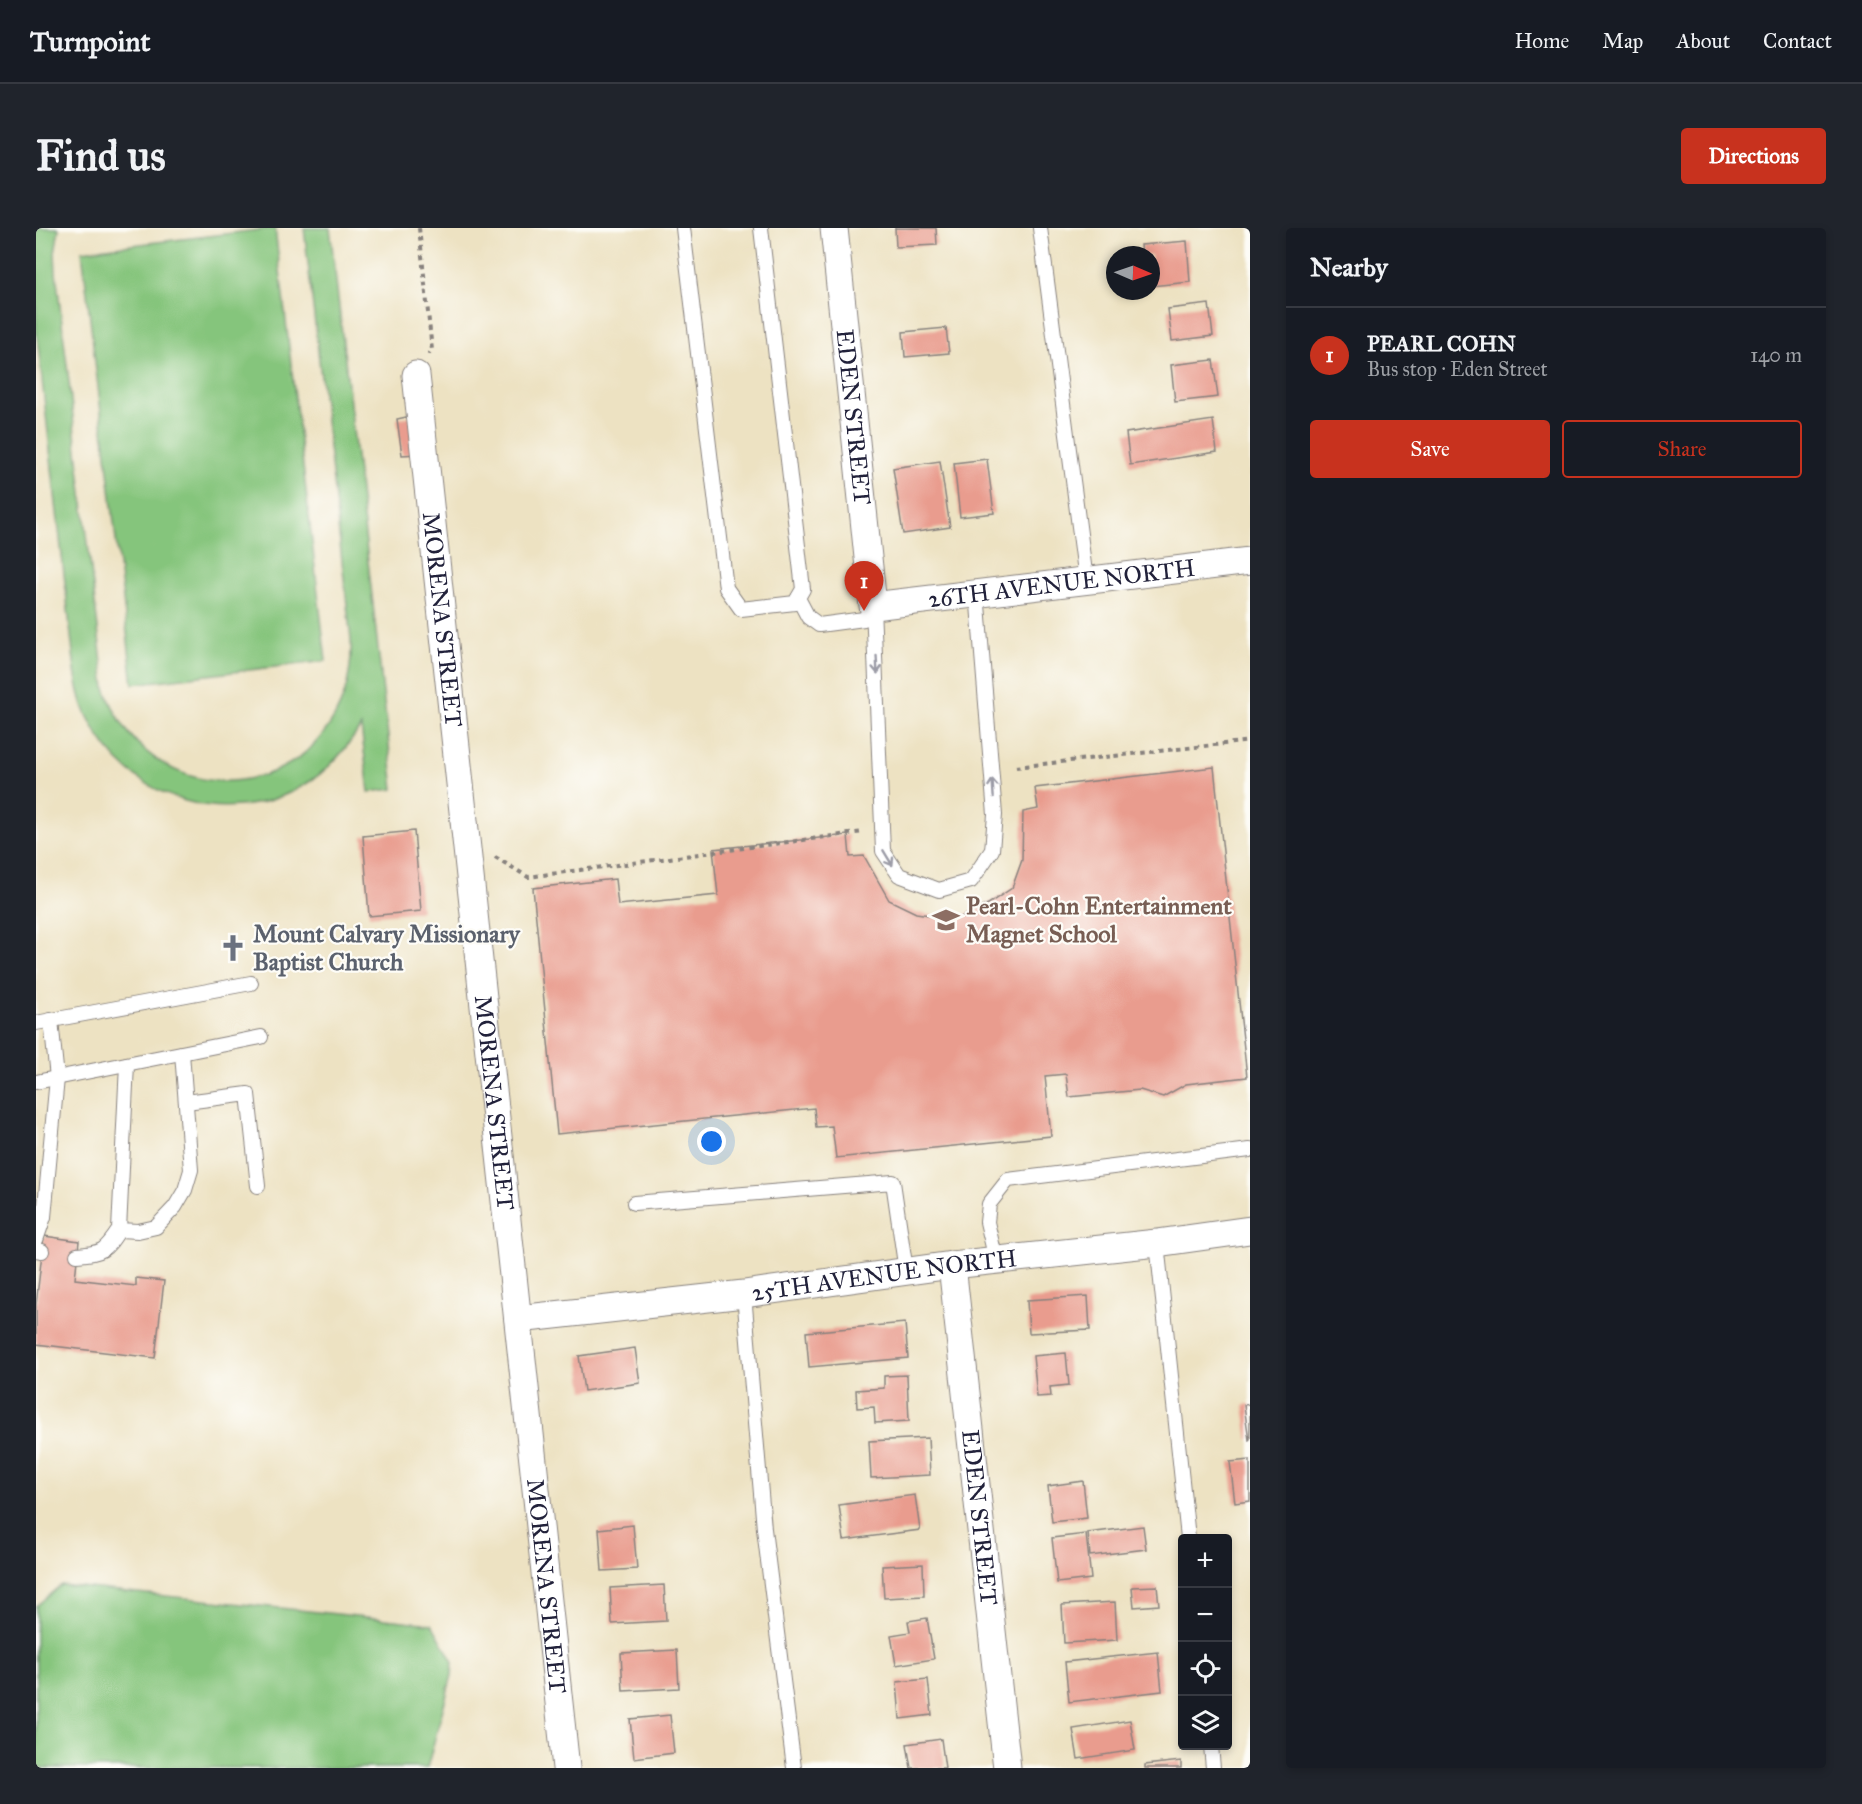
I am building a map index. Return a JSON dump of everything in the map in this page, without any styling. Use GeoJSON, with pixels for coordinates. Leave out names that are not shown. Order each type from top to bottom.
{"type":"FeatureCollection","features":[{"type":"Feature","properties":{"kind":"street","name":"EDEN STREET"},"geometry":{"type":"LineString","coordinates":[[834,228],[873,606]]}},
{"type":"Feature","properties":{"kind":"street","name":"MORENA STREET"},"geometry":{"type":"LineString","coordinates":[[416,375],[566,1768]]}},
{"type":"Feature","properties":{"kind":"street","name":"26TH AVENUE NORTH"},"geometry":{"type":"LineString","coordinates":[[873,606],[1250,561]]}},
{"type":"Feature","properties":{"kind":"street","name":"25TH AVENUE NORTH"},"geometry":{"type":"LineString","coordinates":[[518,1319],[744,1294],[952,1265],[1156,1243],[1250,1230]]}},
{"type":"Feature","properties":{"kind":"street","name":"EDEN STREET"},"geometry":{"type":"LineString","coordinates":[[952,1265],[1007,1768]]}},
{"type":"Feature","properties":{"kind":"lane"},"geometry":{"type":"LineString","coordinates":[[683,228],[726,588],[741,609],[795,603],[803,589],[761,228]]}},
{"type":"Feature","properties":{"kind":"lane"},"geometry":{"type":"LineString","coordinates":[[1040,228],[1086,580]]}},
{"type":"Feature","properties":{"kind":"lane"},"geometry":{"type":"LineString","coordinates":[[873,606],[883,851],[899,875],[939,890],[970,881],[992,850],[995,815],[977,592]]}},
{"type":"Feature","properties":{"kind":"lane"},"geometry":{"type":"LineString","coordinates":[[798,598],[808,617],[819,625],[864,619],[873,606]]}},
{"type":"Feature","properties":{"kind":"lane"},"geometry":{"type":"LineString","coordinates":[[36,1023],[251,982]]}},
{"type":"Feature","properties":{"kind":"lane"},"geometry":{"type":"LineString","coordinates":[[38,1247],[44,1217],[57,1078],[51,1020]]}},
{"type":"Feature","properties":{"kind":"lane"},"geometry":{"type":"LineString","coordinates":[[36,1082],[261,1037]]}},
{"type":"Feature","properties":{"kind":"lane"},"geometry":{"type":"LineString","coordinates":[[118,1230],[138,1232],[156,1227],[175,1207],[185,1190],[191,1170],[182,1053]]}},
{"type":"Feature","properties":{"kind":"lane"},"geometry":{"type":"LineString","coordinates":[[77,1255],[93,1254],[107,1247],[118,1230],[127,1064]]}},
{"type":"Feature","properties":{"kind":"lane"},"geometry":{"type":"LineString","coordinates":[[186,1102],[248,1094],[258,1186]]}},
{"type":"Feature","properties":{"kind":"lane"},"geometry":{"type":"LineString","coordinates":[[996,1260],[987,1222],[989,1204],[1008,1180],[1250,1150]]}},
{"type":"Feature","properties":{"kind":"lane"},"geometry":{"type":"LineString","coordinates":[[634,1203],[893,1182],[906,1271]]}},
{"type":"Feature","properties":{"kind":"lane"},"geometry":{"type":"LineString","coordinates":[[1156,1243],[1187,1534]]}},
{"type":"Feature","properties":{"kind":"lane"},"geometry":{"type":"LineString","coordinates":[[744,1294],[764,1529],[794,1768]]}},
{"type":"Feature","properties":{"kind":"lane"},"geometry":{"type":"LineString","coordinates":[[1211,1750],[1213,1768]]}},
{"type":"Feature","properties":{"kind":"path"},"geometry":{"type":"LineString","coordinates":[[416,375],[432,350],[419,228]]}},
{"type":"Feature","properties":{"kind":"path"},"geometry":{"type":"LineString","coordinates":[[1016,767],[1250,741]]}},
{"type":"Feature","properties":{"kind":"path"},"geometry":{"type":"LineString","coordinates":[[494,856],[528,877],[863,832]]}},
{"type":"Feature","properties":{"kind":"green space"},"geometry":{"type":"Polygon","coordinates":[[[36,228],[59,228],[55,253],[56,272],[105,688],[130,735],[166,765],[207,780],[249,779],[289,764],[322,735],[344,693],[351,640],[304,228],[330,228],[394,789],[369,792],[361,726],[338,757],[309,782],[279,797],[247,805],[215,806],[184,801],[155,789],[129,771],[107,748],[86,713],[75,671],[36,327],[36,228]]]}},
{"type":"Feature","properties":{"kind":"green space"},"geometry":{"type":"Polygon","coordinates":[[[275,228],[326,661],[133,684],[82,251],[275,228]]]}},
{"type":"Feature","properties":{"kind":"green space"},"geometry":{"type":"Polygon","coordinates":[[[61,1585],[432,1624],[453,1662],[452,1675],[427,1768],[36,1768],[36,1606],[61,1585]]]}},
{"type":"Feature","properties":{"kind":"building"},"geometry":{"type":"Polygon","coordinates":[[[895,228],[936,228],[937,245],[896,247],[895,228]]]}},
{"type":"Feature","properties":{"kind":"building"},"geometry":{"type":"Polygon","coordinates":[[[1187,241],[1190,282],[1160,285],[1160,246],[1141,245],[1187,241]]]}},
{"type":"Feature","properties":{"kind":"building"},"geometry":{"type":"Polygon","coordinates":[[[1209,304],[1213,336],[1172,341],[1168,309],[1209,304]]]}},
{"type":"Feature","properties":{"kind":"building"},"geometry":{"type":"Polygon","coordinates":[[[946,328],[949,353],[905,357],[903,332],[946,328]]]}},
{"type":"Feature","properties":{"kind":"building"},"geometry":{"type":"Polygon","coordinates":[[[1213,360],[1218,397],[1175,402],[1171,365],[1213,360]]]}},
{"type":"Feature","properties":{"kind":"building"},"geometry":{"type":"Polygon","coordinates":[[[411,416],[417,454],[402,455],[397,419],[411,416]]]}},
{"type":"Feature","properties":{"kind":"building"},"geometry":{"type":"Polygon","coordinates":[[[1213,420],[1217,452],[1130,465],[1126,433],[1213,420]]]}},
{"type":"Feature","properties":{"kind":"building"},"geometry":{"type":"Polygon","coordinates":[[[987,459],[994,513],[960,517],[954,463],[987,459]]]}},
{"type":"Feature","properties":{"kind":"building"},"geometry":{"type":"Polygon","coordinates":[[[940,461],[950,527],[903,534],[893,468],[940,461]]]}},
{"type":"Feature","properties":{"kind":"building"},"geometry":{"type":"Polygon","coordinates":[[[1214,767],[1247,1077],[1186,1084],[1163,1097],[1140,1090],[1069,1097],[1066,1074],[1045,1076],[1051,1136],[836,1158],[832,1126],[816,1127],[814,1108],[557,1134],[533,888],[615,879],[618,905],[718,895],[713,849],[848,835],[850,857],[864,856],[889,900],[916,913],[957,919],[988,904],[1012,888],[1022,860],[1023,812],[1038,809],[1035,788],[1214,767]]]}},
{"type":"Feature","properties":{"kind":"building"},"geometry":{"type":"Polygon","coordinates":[[[414,831],[421,911],[369,916],[363,836],[414,831]]]}},
{"type":"Feature","properties":{"kind":"building"},"geometry":{"type":"Polygon","coordinates":[[[44,1236],[79,1241],[75,1279],[136,1286],[136,1278],[164,1281],[155,1358],[36,1344],[36,1305],[44,1236]]]}},
{"type":"Feature","properties":{"kind":"building"},"geometry":{"type":"Polygon","coordinates":[[[1088,1296],[1090,1330],[1029,1333],[1027,1300],[1088,1296]]]}},
{"type":"Feature","properties":{"kind":"building"},"geometry":{"type":"Polygon","coordinates":[[[905,1323],[908,1358],[809,1367],[806,1332],[905,1323]]]}},
{"type":"Feature","properties":{"kind":"building"},"geometry":{"type":"Polygon","coordinates":[[[635,1348],[640,1383],[584,1391],[579,1356],[635,1348]]]}},
{"type":"Feature","properties":{"kind":"building"},"geometry":{"type":"Polygon","coordinates":[[[1066,1353],[1069,1385],[1050,1387],[1051,1396],[1037,1397],[1033,1356],[1066,1353]]]}},
{"type":"Feature","properties":{"kind":"building"},"geometry":{"type":"Polygon","coordinates":[[[907,1375],[909,1421],[875,1423],[874,1407],[857,1408],[856,1390],[884,1388],[884,1376],[907,1375]]]}},
{"type":"Feature","properties":{"kind":"building"},"geometry":{"type":"Polygon","coordinates":[[[1250,1404],[1250,1439],[1249,1440],[1244,1405],[1250,1404]]]}},
{"type":"Feature","properties":{"kind":"building"},"geometry":{"type":"Polygon","coordinates":[[[928,1438],[930,1475],[871,1478],[869,1441],[928,1438]]]}},
{"type":"Feature","properties":{"kind":"building"},"geometry":{"type":"Polygon","coordinates":[[[1250,1460],[1250,1501],[1235,1503],[1230,1462],[1250,1460]]]}},
{"type":"Feature","properties":{"kind":"building"},"geometry":{"type":"Polygon","coordinates":[[[1083,1481],[1087,1518],[1052,1522],[1048,1486],[1083,1481]]]}},
{"type":"Feature","properties":{"kind":"building"},"geometry":{"type":"Polygon","coordinates":[[[915,1495],[920,1530],[844,1540],[839,1505],[915,1495]]]}},
{"type":"Feature","properties":{"kind":"building"},"geometry":{"type":"Polygon","coordinates":[[[633,1525],[637,1569],[602,1571],[599,1529],[633,1525]]]}},
{"type":"Feature","properties":{"kind":"building"},"geometry":{"type":"Polygon","coordinates":[[[1143,1526],[1146,1549],[1090,1556],[1088,1533],[1143,1526]]]}},
{"type":"Feature","properties":{"kind":"building"},"geometry":{"type":"Polygon","coordinates":[[[1086,1534],[1091,1579],[1057,1583],[1052,1538],[1086,1534]]]}},
{"type":"Feature","properties":{"kind":"building"},"geometry":{"type":"Polygon","coordinates":[[[923,1564],[924,1596],[884,1598],[882,1566],[923,1564]]]}},
{"type":"Feature","properties":{"kind":"building"},"geometry":{"type":"Polygon","coordinates":[[[664,1585],[666,1621],[612,1624],[610,1588],[664,1585]]]}},
{"type":"Feature","properties":{"kind":"building"},"geometry":{"type":"Polygon","coordinates":[[[1157,1586],[1159,1605],[1134,1607],[1132,1587],[1157,1586]]]}},
{"type":"Feature","properties":{"kind":"building"},"geometry":{"type":"Polygon","coordinates":[[[1115,1602],[1117,1640],[1064,1643],[1062,1605],[1115,1602]]]}},
{"type":"Feature","properties":{"kind":"building"},"geometry":{"type":"Polygon","coordinates":[[[927,1618],[934,1659],[896,1665],[891,1635],[910,1632],[908,1621],[927,1618]]]}},
{"type":"Feature","properties":{"kind":"building"},"geometry":{"type":"Polygon","coordinates":[[[677,1650],[679,1688],[623,1691],[621,1653],[677,1650]]]}},
{"type":"Feature","properties":{"kind":"building"},"geometry":{"type":"Polygon","coordinates":[[[1158,1652],[1162,1691],[1069,1702],[1065,1662],[1158,1652]]]}},
{"type":"Feature","properties":{"kind":"building"},"geometry":{"type":"Polygon","coordinates":[[[928,1679],[932,1715],[900,1719],[897,1682],[928,1679]]]}},
{"type":"Feature","properties":{"kind":"building"},"geometry":{"type":"Polygon","coordinates":[[[670,1715],[674,1753],[634,1758],[630,1719],[670,1715]]]}},
{"type":"Feature","properties":{"kind":"building"},"geometry":{"type":"Polygon","coordinates":[[[1130,1720],[1135,1750],[1078,1759],[1073,1729],[1130,1720]]]}},
{"type":"Feature","properties":{"kind":"building"},"geometry":{"type":"Polygon","coordinates":[[[941,1739],[945,1768],[911,1768],[907,1744],[941,1739]]]}},
{"type":"Feature","properties":{"kind":"building"},"geometry":{"type":"Polygon","coordinates":[[[1181,1761],[1181,1768],[1145,1768],[1145,1765],[1181,1761]]]}},
{"type":"Feature","properties":{"kind":"place","name":"PEARL COHN"},"geometry":{"type":"Point","coordinates":[864,611]}},
{"type":"Feature","properties":{"kind":"place","name":"Pearl-Cohn Entertainment Magnet School"},"geometry":{"type":"Point","coordinates":[946,920]}},
{"type":"Feature","properties":{"kind":"place","name":"Mount Calvary Missionary Baptist Church"},"geometry":{"type":"Point","coordinates":[233,948]}}]}
